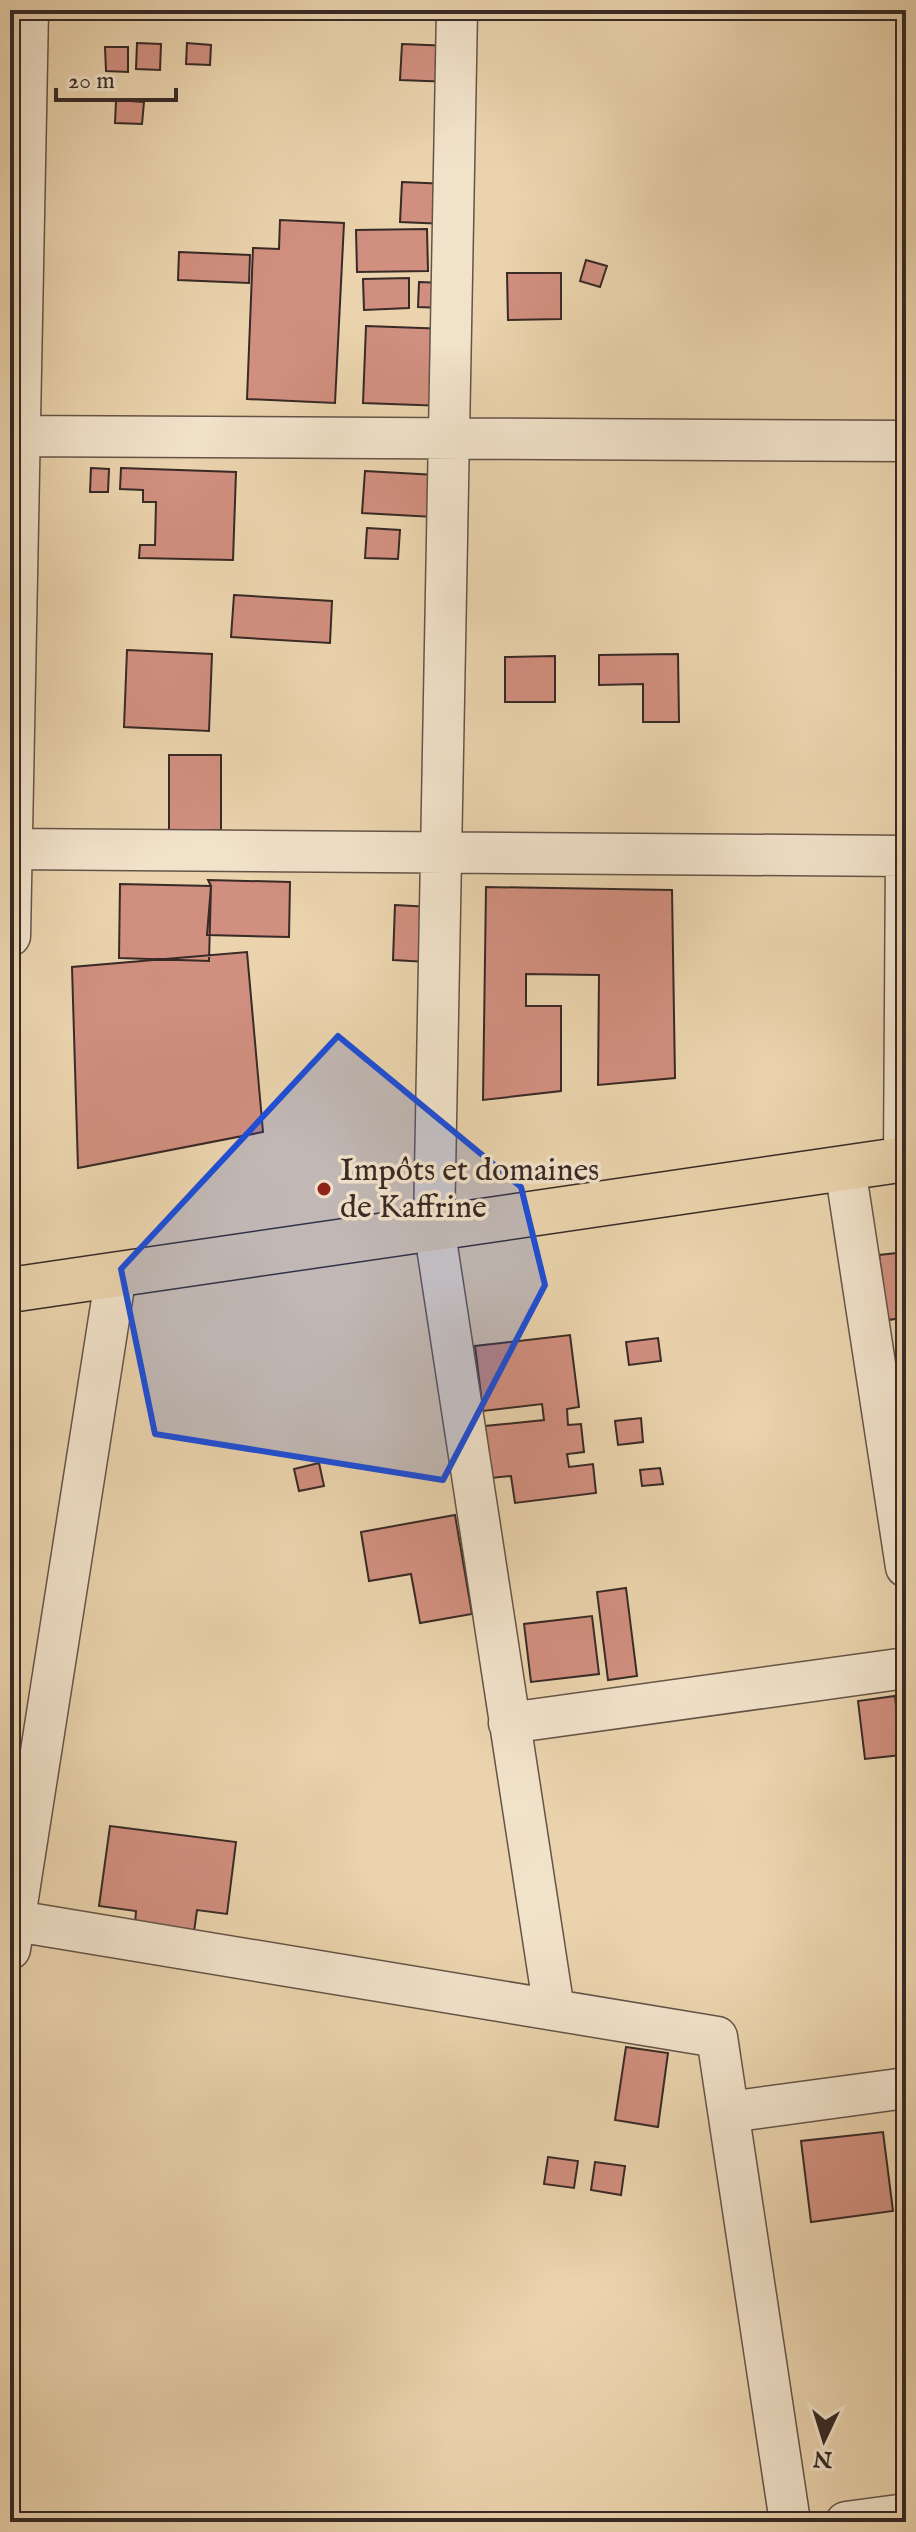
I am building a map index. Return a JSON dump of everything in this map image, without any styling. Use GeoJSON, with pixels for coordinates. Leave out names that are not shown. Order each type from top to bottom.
{"type":"FeatureCollection","features":[{"type":"Feature","properties":{"kind":"highway"},"geometry":{"type":"LineString","coordinates":[[10,1290],[905,1159]]}},
{"type":"Feature","properties":{"kind":"street"},"geometry":{"type":"LineString","coordinates":[[10,936],[15,436],[28,10]]}},
{"type":"Feature","properties":{"kind":"street"},"geometry":{"type":"LineString","coordinates":[[457,10],[434,1227],[554,2010]]}},
{"type":"Feature","properties":{"kind":"street"},"geometry":{"type":"LineString","coordinates":[[15,436],[906,441]]}},
{"type":"Feature","properties":{"kind":"street"},"geometry":{"type":"LineString","coordinates":[[12,849],[906,855],[905,1159]]}},
{"type":"Feature","properties":{"kind":"street"},"geometry":{"type":"LineString","coordinates":[[845,1168],[906,1567]]}},
{"type":"Feature","properties":{"kind":"street"},"geometry":{"type":"LineString","coordinates":[[116,1274],[12,1930],[717,2037],[790,2522]]}},
{"type":"Feature","properties":{"kind":"street"},"geometry":{"type":"LineString","coordinates":[[509,1723],[906,1668]]}},
{"type":"Feature","properties":{"kind":"street"},"geometry":{"type":"LineString","coordinates":[[729,2112],[906,2088]]}},
{"type":"Feature","properties":{"kind":"street"},"geometry":{"type":"LineString","coordinates":[[846,2522],[906,2514]]}},
{"type":"Feature","properties":{"kind":"highlighted area"},"geometry":{"type":"Polygon","coordinates":[[[338,1036],[521,1187],[545,1285],[443,1480],[155,1434],[121,1269],[338,1036]]]}},
{"type":"Feature","properties":{"kind":"building"},"geometry":{"type":"Polygon","coordinates":[[[137,43],[161,44],[160,70],[136,69],[137,43]]]}},
{"type":"Feature","properties":{"kind":"building"},"geometry":{"type":"Polygon","coordinates":[[[187,43],[211,45],[210,65],[186,64],[187,43]]]}},
{"type":"Feature","properties":{"kind":"building"},"geometry":{"type":"Polygon","coordinates":[[[402,44],[452,46],[452,82],[400,80],[402,44]]]}},
{"type":"Feature","properties":{"kind":"building"},"geometry":{"type":"Polygon","coordinates":[[[105,47],[128,47],[128,72],[106,71],[105,47]]]}},
{"type":"Feature","properties":{"kind":"building"},"geometry":{"type":"Polygon","coordinates":[[[116,100],[144,102],[142,124],[115,123],[116,100]]]}},
{"type":"Feature","properties":{"kind":"building"},"geometry":{"type":"Polygon","coordinates":[[[402,182],[448,184],[446,224],[400,222],[402,182]]]}},
{"type":"Feature","properties":{"kind":"building"},"geometry":{"type":"Polygon","coordinates":[[[280,220],[344,223],[335,403],[247,399],[253,248],[279,249],[280,220]]]}},
{"type":"Feature","properties":{"kind":"building"},"geometry":{"type":"Polygon","coordinates":[[[427,229],[428,271],[357,272],[356,230],[427,229]]]}},
{"type":"Feature","properties":{"kind":"building"},"geometry":{"type":"Polygon","coordinates":[[[179,252],[250,255],[249,283],[178,280],[179,252]]]}},
{"type":"Feature","properties":{"kind":"building"},"geometry":{"type":"Polygon","coordinates":[[[586,260],[607,266],[600,287],[580,281],[586,260]]]}},
{"type":"Feature","properties":{"kind":"building"},"geometry":{"type":"Polygon","coordinates":[[[507,273],[561,273],[561,319],[508,320],[507,273]]]}},
{"type":"Feature","properties":{"kind":"building"},"geometry":{"type":"Polygon","coordinates":[[[409,278],[409,308],[364,310],[363,279],[409,278]]]}},
{"type":"Feature","properties":{"kind":"building"},"geometry":{"type":"Polygon","coordinates":[[[419,282],[445,283],[444,308],[418,307],[419,282]]]}},
{"type":"Feature","properties":{"kind":"building"},"geometry":{"type":"Polygon","coordinates":[[[366,326],[448,329],[445,406],[363,403],[366,326]]]}},
{"type":"Feature","properties":{"kind":"building"},"geometry":{"type":"Polygon","coordinates":[[[91,468],[109,469],[108,492],[90,492],[91,468]]]}},
{"type":"Feature","properties":{"kind":"building"},"geometry":{"type":"Polygon","coordinates":[[[121,468],[236,472],[233,560],[139,558],[140,545],[155,545],[156,502],[143,502],[143,490],[120,489],[121,468]]]}},
{"type":"Feature","properties":{"kind":"building"},"geometry":{"type":"Polygon","coordinates":[[[365,471],[436,475],[434,517],[362,513],[365,471]]]}},
{"type":"Feature","properties":{"kind":"building"},"geometry":{"type":"Polygon","coordinates":[[[367,528],[400,530],[398,559],[365,558],[367,528]]]}},
{"type":"Feature","properties":{"kind":"building"},"geometry":{"type":"Polygon","coordinates":[[[234,595],[332,601],[330,643],[231,637],[234,595]]]}},
{"type":"Feature","properties":{"kind":"building"},"geometry":{"type":"Polygon","coordinates":[[[127,650],[212,654],[209,731],[124,727],[127,650]]]}},
{"type":"Feature","properties":{"kind":"building"},"geometry":{"type":"Polygon","coordinates":[[[678,654],[679,722],[643,722],[643,684],[599,685],[599,655],[678,654]]]}},
{"type":"Feature","properties":{"kind":"building"},"geometry":{"type":"Polygon","coordinates":[[[555,656],[555,702],[505,702],[505,657],[555,656]]]}},
{"type":"Feature","properties":{"kind":"building"},"geometry":{"type":"Polygon","coordinates":[[[169,755],[221,755],[221,830],[169,830],[169,755]]]}},
{"type":"Feature","properties":{"kind":"building"},"geometry":{"type":"Polygon","coordinates":[[[208,880],[290,882],[289,937],[207,935],[211,886],[208,880]]]}},
{"type":"Feature","properties":{"kind":"building"},"geometry":{"type":"Polygon","coordinates":[[[120,884],[211,886],[209,961],[119,958],[120,884]]]}},
{"type":"Feature","properties":{"kind":"building"},"geometry":{"type":"Polygon","coordinates":[[[486,887],[672,890],[675,1078],[598,1085],[599,975],[526,974],[526,1006],[561,1006],[561,1091],[483,1100],[486,887]]]}},
{"type":"Feature","properties":{"kind":"building"},"geometry":{"type":"Polygon","coordinates":[[[395,905],[431,907],[428,962],[393,960],[395,905]]]}},
{"type":"Feature","properties":{"kind":"building"},"geometry":{"type":"Polygon","coordinates":[[[247,952],[263,1132],[78,1168],[72,967],[247,952]]]}},
{"type":"Feature","properties":{"kind":"building"},"geometry":{"type":"Polygon","coordinates":[[[906,1252],[906,1345],[902,1318],[888,1320],[879,1255],[906,1252]]]}},
{"type":"Feature","properties":{"kind":"building"},"geometry":{"type":"Polygon","coordinates":[[[570,1335],[579,1407],[567,1409],[568,1425],[581,1424],[584,1452],[567,1454],[569,1467],[593,1464],[596,1493],[515,1503],[511,1476],[491,1478],[485,1426],[544,1420],[542,1404],[483,1411],[475,1346],[570,1335]]]}},
{"type":"Feature","properties":{"kind":"building"},"geometry":{"type":"Polygon","coordinates":[[[658,1338],[661,1361],[629,1365],[626,1342],[658,1338]]]}},
{"type":"Feature","properties":{"kind":"building"},"geometry":{"type":"Polygon","coordinates":[[[906,1390],[906,1442],[898,1391],[906,1390]]]}},
{"type":"Feature","properties":{"kind":"building"},"geometry":{"type":"Polygon","coordinates":[[[641,1418],[643,1442],[618,1445],[615,1421],[641,1418]]]}},
{"type":"Feature","properties":{"kind":"building"},"geometry":{"type":"Polygon","coordinates":[[[319,1463],[324,1486],[299,1491],[294,1469],[319,1463]]]}},
{"type":"Feature","properties":{"kind":"building"},"geometry":{"type":"Polygon","coordinates":[[[660,1468],[663,1484],[642,1486],[640,1470],[660,1468]]]}},
{"type":"Feature","properties":{"kind":"building"},"geometry":{"type":"Polygon","coordinates":[[[455,1515],[472,1614],[420,1623],[411,1574],[369,1581],[361,1532],[455,1515]]]}},
{"type":"Feature","properties":{"kind":"building"},"geometry":{"type":"Polygon","coordinates":[[[626,1588],[637,1676],[608,1680],[597,1592],[626,1588]]]}},
{"type":"Feature","properties":{"kind":"building"},"geometry":{"type":"Polygon","coordinates":[[[592,1616],[599,1674],[531,1682],[524,1624],[592,1616]]]}},
{"type":"Feature","properties":{"kind":"building"},"geometry":{"type":"Polygon","coordinates":[[[895,1696],[901,1755],[865,1759],[858,1701],[895,1696]]]}},
{"type":"Feature","properties":{"kind":"building"},"geometry":{"type":"Polygon","coordinates":[[[110,1826],[236,1842],[227,1914],[197,1910],[194,1932],[135,1925],[136,1911],[99,1906],[110,1826]]]}},
{"type":"Feature","properties":{"kind":"building"},"geometry":{"type":"Polygon","coordinates":[[[626,2047],[668,2053],[658,2127],[615,2120],[626,2047]]]}},
{"type":"Feature","properties":{"kind":"building"},"geometry":{"type":"Polygon","coordinates":[[[883,2132],[893,2211],[811,2222],[801,2141],[883,2132]]]}},
{"type":"Feature","properties":{"kind":"building"},"geometry":{"type":"Polygon","coordinates":[[[548,2157],[578,2161],[574,2188],[544,2184],[548,2157]]]}},
{"type":"Feature","properties":{"kind":"building"},"geometry":{"type":"Polygon","coordinates":[[[595,2162],[625,2166],[621,2195],[591,2190],[595,2162]]]}},
{"type":"Feature","properties":{"kind":"place","name":"Impôts et domaines de Kaffrine"},"geometry":{"type":"Point","coordinates":[324,1189]}}]}
